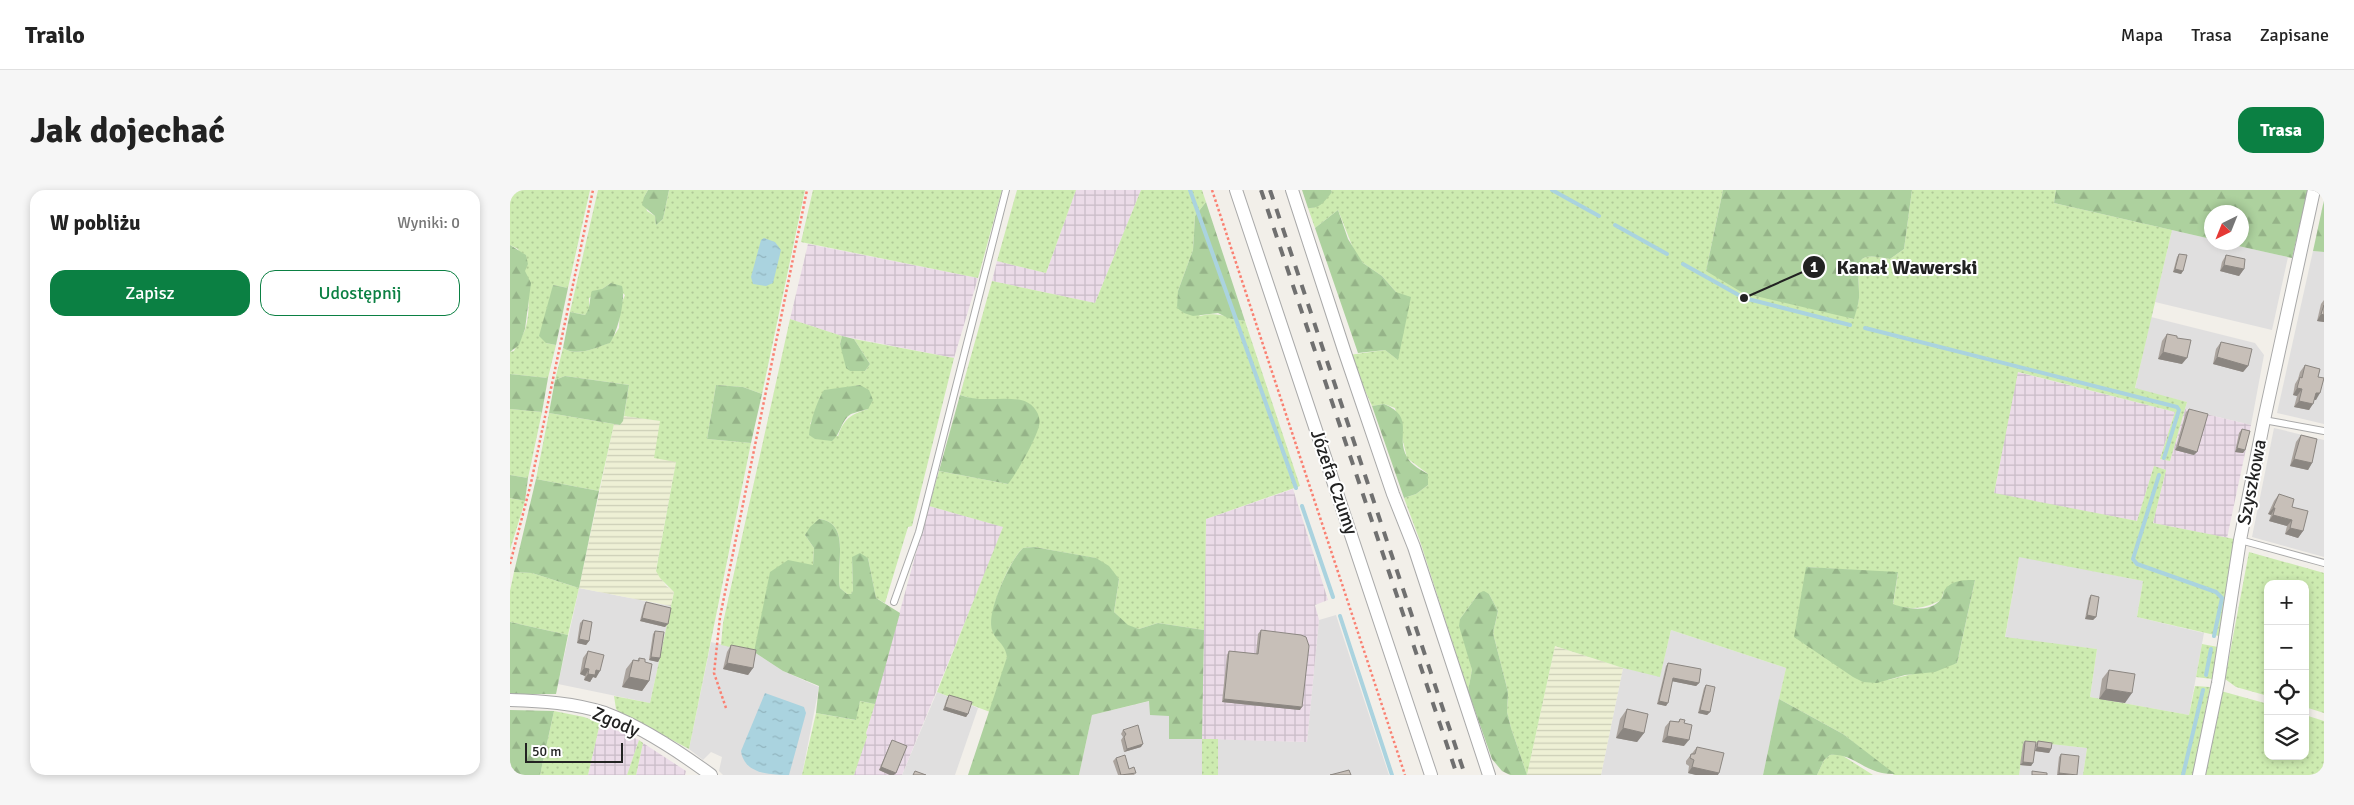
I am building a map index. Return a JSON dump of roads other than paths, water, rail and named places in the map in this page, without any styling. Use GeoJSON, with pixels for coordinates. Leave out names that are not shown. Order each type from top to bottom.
{"type":"FeatureCollection","features":[{"type":"Feature","properties":{"kind":"street","name":"Józefa Czumy"},"geometry":{"type":"LineString","coordinates":[[1236,190],[1431,775]]}},
{"type":"Feature","properties":{"kind":"street"},"geometry":{"type":"LineString","coordinates":[[1292,190],[1344,350],[1393,494],[1414,547],[1489,775]]}},
{"type":"Feature","properties":{"kind":"street","name":"Szyszkowa"},"geometry":{"type":"LineString","coordinates":[[2199,775],[2218,683],[2240,540],[2314,190]]}},
{"type":"Feature","properties":{"kind":"street","name":"Zgody"},"geometry":{"type":"LineString","coordinates":[[510,700],[554,703],[603,713],[636,728],[711,775]]}},
{"type":"Feature","properties":{"kind":"lane"},"geometry":{"type":"LineString","coordinates":[[894,602],[919,532],[1006,190]]}},
{"type":"Feature","properties":{"kind":"lane"},"geometry":{"type":"LineString","coordinates":[[2264,420],[2324,431]]}},
{"type":"Feature","properties":{"kind":"lane"},"geometry":{"type":"LineString","coordinates":[[2240,540],[2324,563]]}},
{"type":"Feature","properties":{"kind":"water"},"geometry":{"type":"Polygon","coordinates":[[[764,238],[775,242],[781,250],[773,283],[766,286],[753,284],[751,277],[761,240],[764,238]]]}},
{"type":"Feature","properties":{"kind":"water"},"geometry":{"type":"Polygon","coordinates":[[[765,693],[804,707],[806,713],[789,775],[759,772],[752,769],[743,759],[741,751],[765,693]]]}},
{"type":"Feature","properties":{"kind":"waterway"},"geometry":{"type":"LineString","coordinates":[[1190,190],[1296,488]]}},
{"type":"Feature","properties":{"kind":"waterway"},"geometry":{"type":"LineString","coordinates":[[1552,190],[1599,216]]}},
{"type":"Feature","properties":{"kind":"waterway"},"geometry":{"type":"LineString","coordinates":[[1615,225],[1667,254]]}},
{"type":"Feature","properties":{"kind":"waterway"},"geometry":{"type":"LineString","coordinates":[[1683,264],[1744,298],[1850,325]]}},
{"type":"Feature","properties":{"kind":"waterway"},"geometry":{"type":"LineString","coordinates":[[1865,328],[2177,407],[2179,410],[2164,458]]}},
{"type":"Feature","properties":{"kind":"waterway"},"geometry":{"type":"LineString","coordinates":[[2159,475],[2133,559],[2137,564],[2216,592],[2222,598],[2214,636]]}},
{"type":"Feature","properties":{"kind":"waterway"},"geometry":{"type":"LineString","coordinates":[[1302,506],[1333,597]]}},
{"type":"Feature","properties":{"kind":"waterway"},"geometry":{"type":"LineString","coordinates":[[1340,616],[1392,775]]}},
{"type":"Feature","properties":{"kind":"waterway"},"geometry":{"type":"LineString","coordinates":[[2206,675],[2211,649]]}},
{"type":"Feature","properties":{"kind":"waterway"},"geometry":{"type":"LineString","coordinates":[[2183,775],[2203,690]]}},
{"type":"Feature","properties":{"kind":"railway"},"geometry":{"type":"LineString","coordinates":[[1261,190],[1457,775]]}},
{"type":"Feature","properties":{"kind":"railway"},"geometry":{"type":"LineString","coordinates":[[1270,190],[1465,775]]}},
{"type":"Feature","properties":{"kind":"place","name":"Kanał Wawerski"},"geometry":{"type":"Point","coordinates":[1744,298]}}]}
